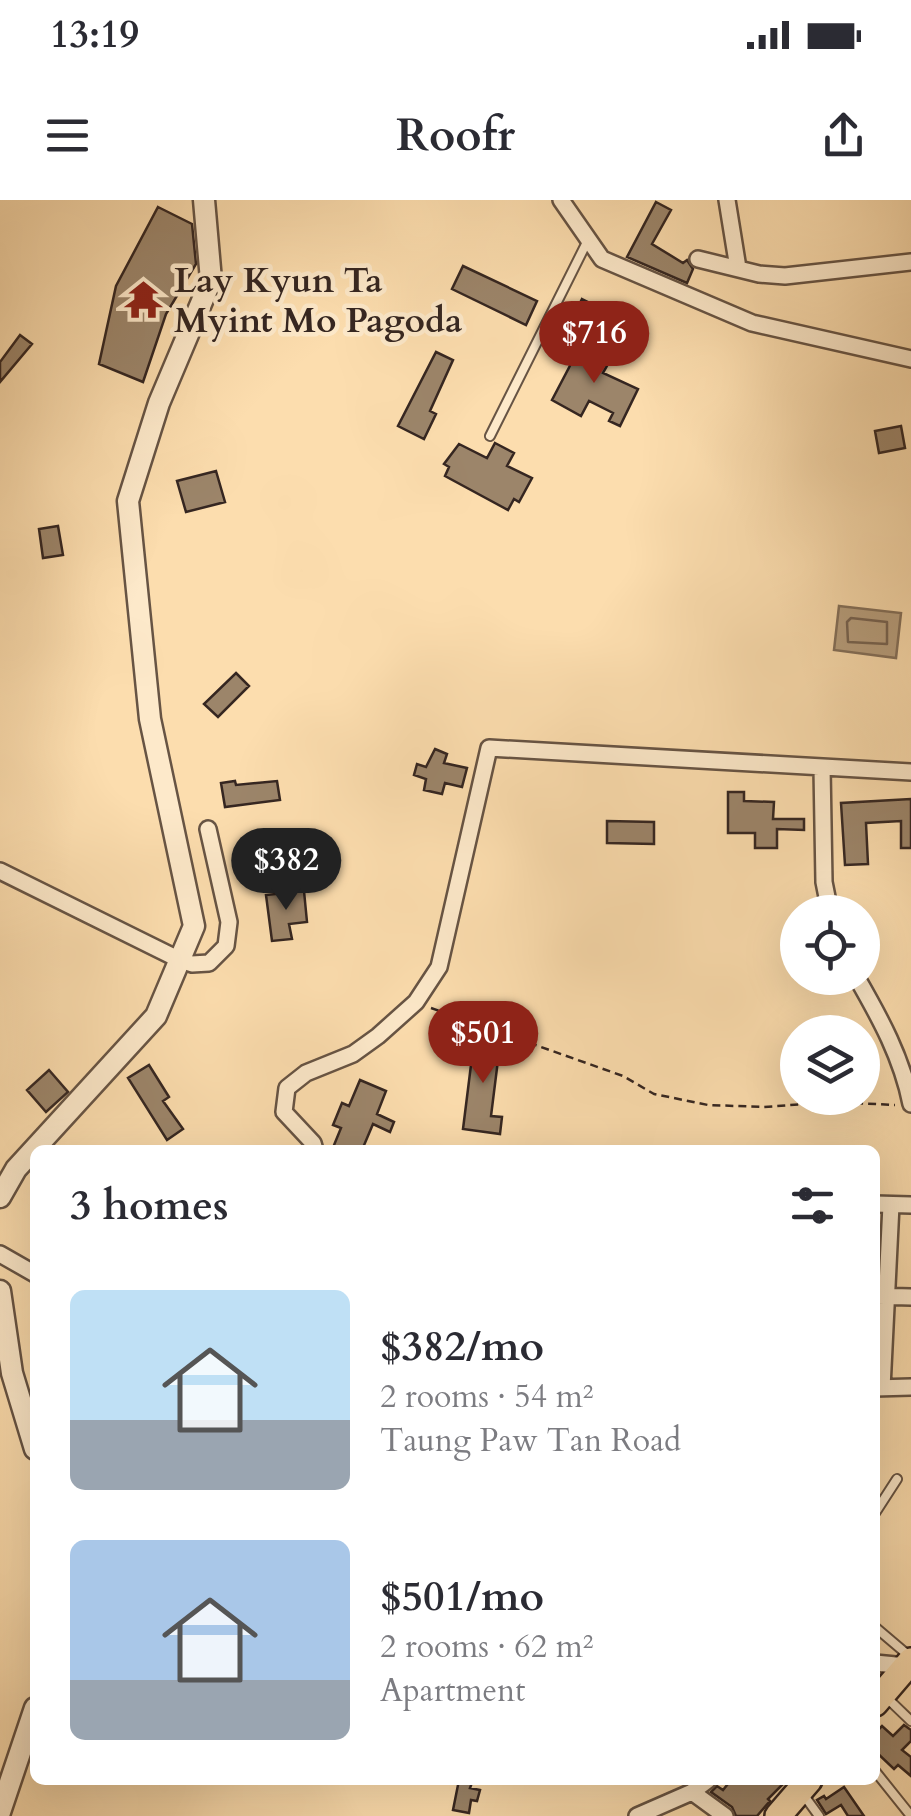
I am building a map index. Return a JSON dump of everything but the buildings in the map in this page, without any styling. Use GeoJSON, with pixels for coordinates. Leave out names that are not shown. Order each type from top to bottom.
{"type":"FeatureCollection","features":[{"type":"Feature","properties":{"kind":"highway"},"geometry":{"type":"LineString","coordinates":[[880,1697],[909,1662]]}},
{"type":"Feature","properties":{"kind":"highway"},"geometry":{"type":"LineString","coordinates":[[778,1816],[805,1785]]}},
{"type":"Feature","properties":{"kind":"street"},"geometry":{"type":"LineString","coordinates":[[38,1145],[156,1016],[194,926],[150,719],[128,501],[159,403],[211,280],[204,200]]}},
{"type":"Feature","properties":{"kind":"street"},"geometry":{"type":"LineString","coordinates":[[560,200],[602,260],[752,323],[911,358]]}},
{"type":"Feature","properties":{"kind":"street"},"geometry":{"type":"LineString","coordinates":[[727,200],[738,268]]}},
{"type":"Feature","properties":{"kind":"street"},"geometry":{"type":"LineString","coordinates":[[698,259],[785,276],[911,262]]}},
{"type":"Feature","properties":{"kind":"street"},"geometry":{"type":"LineString","coordinates":[[311,1145],[284,1112],[287,1088],[306,1073],[353,1054],[416,1002],[439,966],[489,748],[911,772]]}},
{"type":"Feature","properties":{"kind":"street"},"geometry":{"type":"LineString","coordinates":[[822,768],[827,895]]}},
{"type":"Feature","properties":{"kind":"street"},"geometry":{"type":"LineString","coordinates":[[0,871],[180,960],[209,963],[226,946],[230,922],[208,829]]}},
{"type":"Feature","properties":{"kind":"street"},"geometry":{"type":"LineString","coordinates":[[867,995],[905,1074],[911,1105]]}},
{"type":"Feature","properties":{"kind":"street"},"geometry":{"type":"LineString","coordinates":[[0,1197],[30,1154]]}},
{"type":"Feature","properties":{"kind":"street"},"geometry":{"type":"LineString","coordinates":[[880,1327],[883,1204],[911,1206]]}},
{"type":"Feature","properties":{"kind":"street"},"geometry":{"type":"LineString","coordinates":[[0,1254],[30,1271]]}},
{"type":"Feature","properties":{"kind":"street"},"geometry":{"type":"LineString","coordinates":[[0,1291],[12,1373],[30,1432]]}},
{"type":"Feature","properties":{"kind":"street"},"geometry":{"type":"LineString","coordinates":[[881,1296],[911,1297]]}},
{"type":"Feature","properties":{"kind":"street"},"geometry":{"type":"LineString","coordinates":[[880,1388],[911,1387]]}},
{"type":"Feature","properties":{"kind":"street"},"geometry":{"type":"LineString","coordinates":[[880,1663],[909,1662]]}},
{"type":"Feature","properties":{"kind":"street"},"geometry":{"type":"LineString","coordinates":[[0,1812],[30,1723]]}},
{"type":"Feature","properties":{"kind":"street"},"geometry":{"type":"LineString","coordinates":[[642,1815],[701,1785]]}},
{"type":"Feature","properties":{"kind":"street"},"geometry":{"type":"LineString","coordinates":[[692,1792],[725,1816]]}},
{"type":"Feature","properties":{"kind":"lane"},"geometry":{"type":"LineString","coordinates":[[490,436],[588,240]]}},
{"type":"Feature","properties":{"kind":"lane"},"geometry":{"type":"LineString","coordinates":[[880,1505],[897,1478]]}},
{"type":"Feature","properties":{"kind":"lane"},"geometry":{"type":"LineString","coordinates":[[880,1632],[909,1662]]}},
{"type":"Feature","properties":{"kind":"lane"},"geometry":{"type":"LineString","coordinates":[[880,1699],[911,1721]]}},
{"type":"Feature","properties":{"kind":"lane"},"geometry":{"type":"LineString","coordinates":[[880,1778],[911,1816]]}},
{"type":"Feature","properties":{"kind":"lane"},"geometry":{"type":"LineString","coordinates":[[805,1785],[819,1816]]}},
{"type":"Feature","properties":{"kind":"path"},"geometry":{"type":"LineString","coordinates":[[416,1002],[623,1076],[654,1094],[708,1105],[911,1105]]}},
{"type":"Feature","properties":{"kind":"water"},"geometry":{"type":"Polygon","coordinates":[[[839,606],[901,613],[896,658],[834,650],[839,606]]]}},
{"type":"Feature","properties":{"kind":"place","name":"Lay Kyun Ta Myint Mo Pagoda"},"geometry":{"type":"Point","coordinates":[144,300]}}]}
